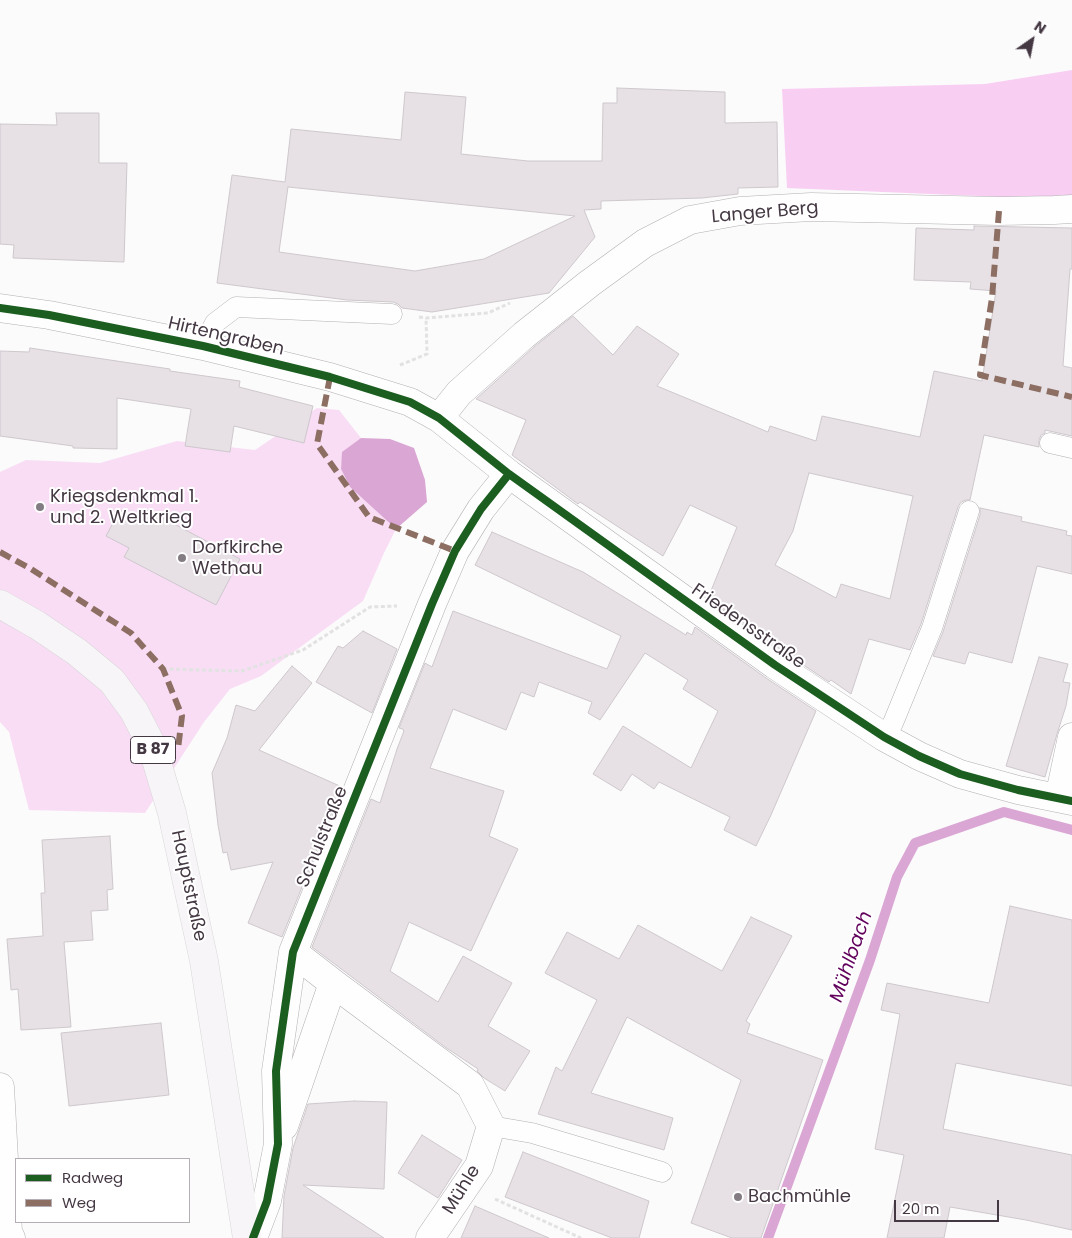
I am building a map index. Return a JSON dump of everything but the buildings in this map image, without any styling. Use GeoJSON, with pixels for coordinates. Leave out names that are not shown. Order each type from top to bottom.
{"type":"FeatureCollection","features":[{"type":"Feature","properties":{"kind":"main road","name":"Hauptstraße"},"geometry":{"type":"LineString","coordinates":[[0,604],[37,625],[77,652],[112,682],[134,711],[152,746],[172,813],[204,961],[247,1238]]}},
{"type":"Feature","properties":{"kind":"street","name":"Langer Berg"},"geometry":{"type":"LineString","coordinates":[[438,418],[459,393],[524,336],[590,283],[645,243],[690,220],[740,211],[810,207],[999,211],[1072,209]]}},
{"type":"Feature","properties":{"kind":"street","name":"Hirtengraben"},"geometry":{"type":"LineString","coordinates":[[0,308],[49,315],[203,346],[364,387],[410,402],[438,418]]}},
{"type":"Feature","properties":{"kind":"street","name":"Friedensstraße"},"geometry":{"type":"LineString","coordinates":[[438,418],[509,474],[775,665],[884,737],[919,756],[960,774],[1018,790],[1065,800]]}},
{"type":"Feature","properties":{"kind":"street","name":"Schulstraße"},"geometry":{"type":"LineString","coordinates":[[253,1238],[267,1201],[278,1144],[276,1071],[293,952],[455,551],[481,509],[509,474]]}},
{"type":"Feature","properties":{"kind":"street"},"geometry":{"type":"LineString","coordinates":[[1065,800],[1072,737]]}},
{"type":"Feature","properties":{"kind":"street"},"geometry":{"type":"LineString","coordinates":[[293,952],[470,1084],[492,1126]]}},
{"type":"Feature","properties":{"kind":"street"},"geometry":{"type":"LineString","coordinates":[[278,1144],[333,983]]}},
{"type":"Feature","properties":{"kind":"street"},"geometry":{"type":"LineString","coordinates":[[0,1087],[8,1232],[11,1238]]}},
{"type":"Feature","properties":{"kind":"street","name":"Mühle"},"geometry":{"type":"LineString","coordinates":[[430,1238],[479,1166],[492,1126]]}},
{"type":"Feature","properties":{"kind":"lane"},"geometry":{"type":"LineString","coordinates":[[203,346],[215,323],[236,308],[392,314]]}},
{"type":"Feature","properties":{"kind":"lane"},"geometry":{"type":"LineString","coordinates":[[1050,443],[1072,448]]}},
{"type":"Feature","properties":{"kind":"lane"},"geometry":{"type":"LineString","coordinates":[[884,737],[893,723],[932,628],[968,511]]}},
{"type":"Feature","properties":{"kind":"lane"},"geometry":{"type":"LineString","coordinates":[[492,1126],[532,1133],[662,1172]]}},
{"type":"Feature","properties":{"kind":"path"},"geometry":{"type":"LineString","coordinates":[[392,314],[426,318],[488,313],[514,301]]}},
{"type":"Feature","properties":{"kind":"path"},"geometry":{"type":"LineString","coordinates":[[364,387],[372,377],[427,354],[426,318]]}},
{"type":"Feature","properties":{"kind":"path"},"geometry":{"type":"LineString","coordinates":[[163,669],[242,671],[303,650],[370,607],[432,604]]}},
{"type":"Feature","properties":{"kind":"path"},"geometry":{"type":"LineString","coordinates":[[473,1176],[487,1195],[581,1238]]}},
{"type":"Feature","properties":{"kind":"shaded area"},"geometry":{"type":"Polygon","coordinates":[[[1072,70],[1072,196],[1051,199],[787,188],[782,89],[985,84],[1072,70]]]}},
{"type":"Feature","properties":{"kind":"shaded area"},"geometry":{"type":"Polygon","coordinates":[[[317,408],[339,410],[361,438],[343,452],[341,469],[350,487],[396,529],[363,601],[261,676],[230,689],[204,722],[145,813],[29,810],[9,732],[0,722],[0,472],[26,460],[100,463],[177,441],[255,450],[317,408]]]}},
{"type":"Feature","properties":{"kind":"shaded area"},"geometry":{"type":"Polygon","coordinates":[[[361,438],[390,439],[414,448],[425,480],[427,502],[396,529],[350,487],[341,469],[342,452],[361,438]]]}},
{"type":"Feature","properties":{"kind":"waterway","name":"Mühlbach"},"geometry":{"type":"LineString","coordinates":[[768,1238],[870,960],[897,877],[915,843],[1004,812],[1072,830]]}},
{"type":"Feature","properties":{"kind":"marked path"},"geometry":{"type":"LineString","coordinates":[[999,211],[992,298],[980,375],[1072,397]]}},
{"type":"Feature","properties":{"kind":"marked path"},"geometry":{"type":"LineString","coordinates":[[330,377],[317,444],[369,517],[455,551]]}},
{"type":"Feature","properties":{"kind":"marked path"},"geometry":{"type":"LineString","coordinates":[[0,552],[31,569],[131,633],[163,669],[182,716],[178,749]]}},
{"type":"Feature","properties":{"kind":"cycle path"},"geometry":{"type":"LineString","coordinates":[[0,308],[49,315],[203,346],[330,377],[410,402],[439,418],[509,474],[775,665],[884,737],[919,756],[960,774],[1018,790],[1072,801]]}},
{"type":"Feature","properties":{"kind":"cycle path"},"geometry":{"type":"LineString","coordinates":[[253,1238],[267,1201],[278,1144],[276,1071],[293,952],[455,551],[481,509],[509,474]]}},
{"type":"Feature","properties":{"kind":"place","name":"Kriegsdenkmal 1. und 2. Weltkrieg"},"geometry":{"type":"Point","coordinates":[40,507]}},
{"type":"Feature","properties":{"kind":"place","name":"Dorfkirche Wethau"},"geometry":{"type":"Point","coordinates":[182,558]}},
{"type":"Feature","properties":{"kind":"place","name":"Bachmühle"},"geometry":{"type":"Point","coordinates":[738,1197]}}]}
